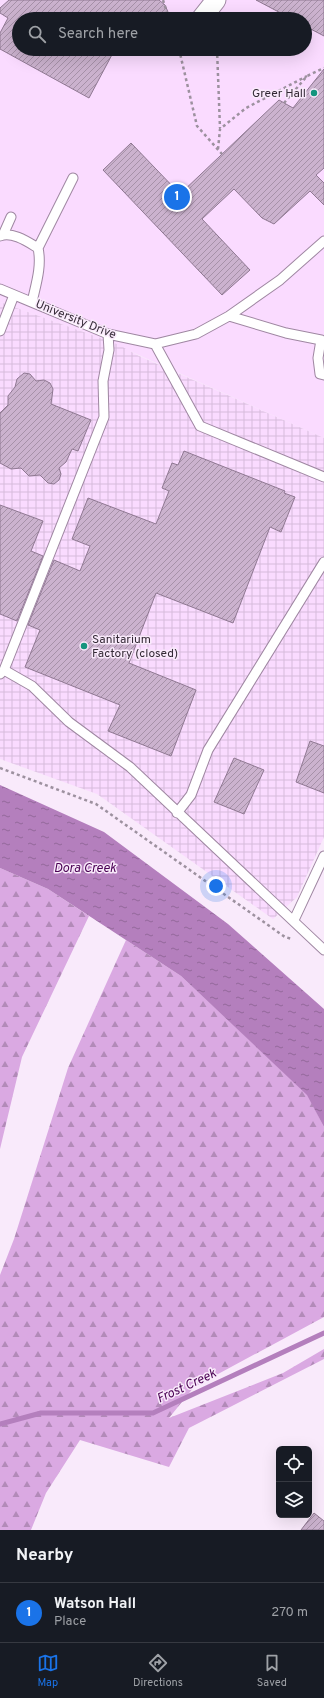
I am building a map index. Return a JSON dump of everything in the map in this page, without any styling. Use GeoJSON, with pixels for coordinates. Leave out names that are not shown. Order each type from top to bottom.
{"type":"FeatureCollection","features":[{"type":"Feature","properties":{"kind":"street"},"geometry":{"type":"LineString","coordinates":[[207,12],[216,0]]}},
{"type":"Feature","properties":{"kind":"lane"},"geometry":{"type":"LineString","coordinates":[[32,302],[38,279],[40,257],[38,248],[73,178]]}},
{"type":"Feature","properties":{"kind":"lane"},"geometry":{"type":"LineString","coordinates":[[11,217],[1,236],[19,238],[38,248]]}},
{"type":"Feature","properties":{"kind":"lane","name":"University Drive"},"geometry":{"type":"LineString","coordinates":[[0,289],[108,334],[155,344],[196,334],[230,316],[280,280],[324,242]]}},
{"type":"Feature","properties":{"kind":"lane"},"geometry":{"type":"LineString","coordinates":[[0,331],[14,295]]}},
{"type":"Feature","properties":{"kind":"lane"},"geometry":{"type":"LineString","coordinates":[[230,316],[286,333],[323,340],[318,358],[320,374],[324,376]]}},
{"type":"Feature","properties":{"kind":"lane"},"geometry":{"type":"LineString","coordinates":[[108,334],[109,350],[103,381],[104,417],[2,672],[32,686],[69,722],[130,767],[177,813],[294,920],[321,947]]}},
{"type":"Feature","properties":{"kind":"lane"},"geometry":{"type":"LineString","coordinates":[[155,344],[200,426],[324,476]]}},
{"type":"Feature","properties":{"kind":"lane"},"geometry":{"type":"LineString","coordinates":[[177,813],[191,795],[208,750],[324,562]]}},
{"type":"Feature","properties":{"kind":"lane"},"geometry":{"type":"LineString","coordinates":[[294,920],[324,856]]}},
{"type":"Feature","properties":{"kind":"path"},"geometry":{"type":"LineString","coordinates":[[163,0],[167,12]]}},
{"type":"Feature","properties":{"kind":"path"},"geometry":{"type":"LineString","coordinates":[[181,56],[197,126],[222,154]]}},
{"type":"Feature","properties":{"kind":"path"},"geometry":{"type":"LineString","coordinates":[[217,56],[220,128],[218,149]]}},
{"type":"Feature","properties":{"kind":"path"},"geometry":{"type":"LineString","coordinates":[[220,128],[246,108],[324,68]]}},
{"type":"Feature","properties":{"kind":"path"},"geometry":{"type":"LineString","coordinates":[[284,103],[307,76]]}},
{"type":"Feature","properties":{"kind":"path"},"geometry":{"type":"LineString","coordinates":[[0,768],[96,804],[285,937],[321,947]]}},
{"type":"Feature","properties":{"kind":"shaded area"},"geometry":{"type":"Polygon","coordinates":[[[0,0],[324,0],[324,438],[103,339],[0,302],[0,0]]]}},
{"type":"Feature","properties":{"kind":"shaded area"},"geometry":{"type":"Polygon","coordinates":[[[0,302],[117,344],[139,356],[324,438],[324,837],[297,897],[273,919],[97,794],[0,759],[0,302]]]}},
{"type":"Feature","properties":{"kind":"green space"},"geometry":{"type":"Polygon","coordinates":[[[0,868],[48,889],[89,916],[22,1057],[0,1149],[0,868]]]}},
{"type":"Feature","properties":{"kind":"green space"},"geometry":{"type":"Polygon","coordinates":[[[126,940],[181,976],[308,1095],[324,1127],[324,1317],[194,1387],[169,1418],[283,1373],[324,1349],[324,1359],[189,1428],[169,1467],[80,1440],[46,1493],[31,1530],[0,1530],[0,1275],[14,1239],[68,1068],[126,940]]]}},
{"type":"Feature","properties":{"kind":"water","name":"Dora Creek"},"geometry":{"type":"Polygon","coordinates":[[[0,785],[104,832],[228,924],[324,1009],[324,1127],[307,1095],[181,976],[48,889],[0,868],[0,785]]]}},
{"type":"Feature","properties":{"kind":"building"},"geometry":{"type":"Polygon","coordinates":[[[9,0],[159,0],[165,5],[168,12],[12,12],[12,56],[0,49],[0,33],[8,18],[0,13],[0,8],[9,0]]]}},
{"type":"Feature","properties":{"kind":"building"},"geometry":{"type":"Polygon","coordinates":[[[256,0],[324,0],[324,36],[312,30],[312,12],[279,12],[256,0]]]}},
{"type":"Feature","properties":{"kind":"building"},"geometry":{"type":"Polygon","coordinates":[[[13,56],[111,56],[89,98],[13,56]]]}},
{"type":"Feature","properties":{"kind":"building"},"geometry":{"type":"Polygon","coordinates":[[[324,69],[324,168],[316,175],[324,183],[324,205],[310,191],[274,224],[262,218],[234,189],[202,219],[250,270],[222,295],[103,170],[131,143],[180,194],[279,100],[293,108],[324,69]]]}},
{"type":"Feature","properties":{"kind":"building"},"geometry":{"type":"Polygon","coordinates":[[[24,373],[30,374],[36,381],[44,380],[50,383],[53,389],[51,404],[91,420],[78,451],[72,449],[66,462],[59,468],[61,474],[59,480],[54,484],[48,483],[40,475],[29,476],[21,468],[11,469],[0,463],[0,413],[8,405],[8,396],[15,387],[17,379],[24,373]]]}},
{"type":"Feature","properties":{"kind":"building"},"geometry":{"type":"Polygon","coordinates":[[[184,451],[285,491],[284,493],[295,497],[281,532],[270,527],[233,623],[156,593],[129,663],[196,690],[171,756],[108,731],[120,705],[25,667],[40,630],[28,625],[54,560],[80,571],[90,546],[72,539],[88,498],[156,524],[169,491],[162,488],[172,463],[178,465],[184,451]]]}},
{"type":"Feature","properties":{"kind":"building"},"geometry":{"type":"Polygon","coordinates":[[[0,505],[43,521],[31,551],[43,556],[17,621],[0,614],[0,505]]]}},
{"type":"Feature","properties":{"kind":"building"},"geometry":{"type":"Polygon","coordinates":[[[310,741],[324,746],[324,793],[296,782],[310,741]]]}},
{"type":"Feature","properties":{"kind":"building"},"geometry":{"type":"Polygon","coordinates":[[[234,758],[264,770],[244,814],[214,802],[234,758]]]}},
{"type":"Feature","properties":{"kind":"building"},"geometry":{"type":"Polygon","coordinates":[[[314,1513],[324,1521],[324,1530],[301,1530],[310,1518],[312,1518],[314,1513]]]}},
{"type":"Feature","properties":{"kind":"waterway","name":"Frost Creek"},"geometry":{"type":"LineString","coordinates":[[0,1424],[41,1413],[153,1413],[324,1333]]}},
{"type":"Feature","properties":{"kind":"place","name":"Greer Hall"},"geometry":{"type":"Point","coordinates":[314,93]}},
{"type":"Feature","properties":{"kind":"place","name":"Watson Hall"},"geometry":{"type":"Point","coordinates":[177,197]}},
{"type":"Feature","properties":{"kind":"place","name":"Sanitarium Factory (closed)"},"geometry":{"type":"Point","coordinates":[84,646]}}]}
